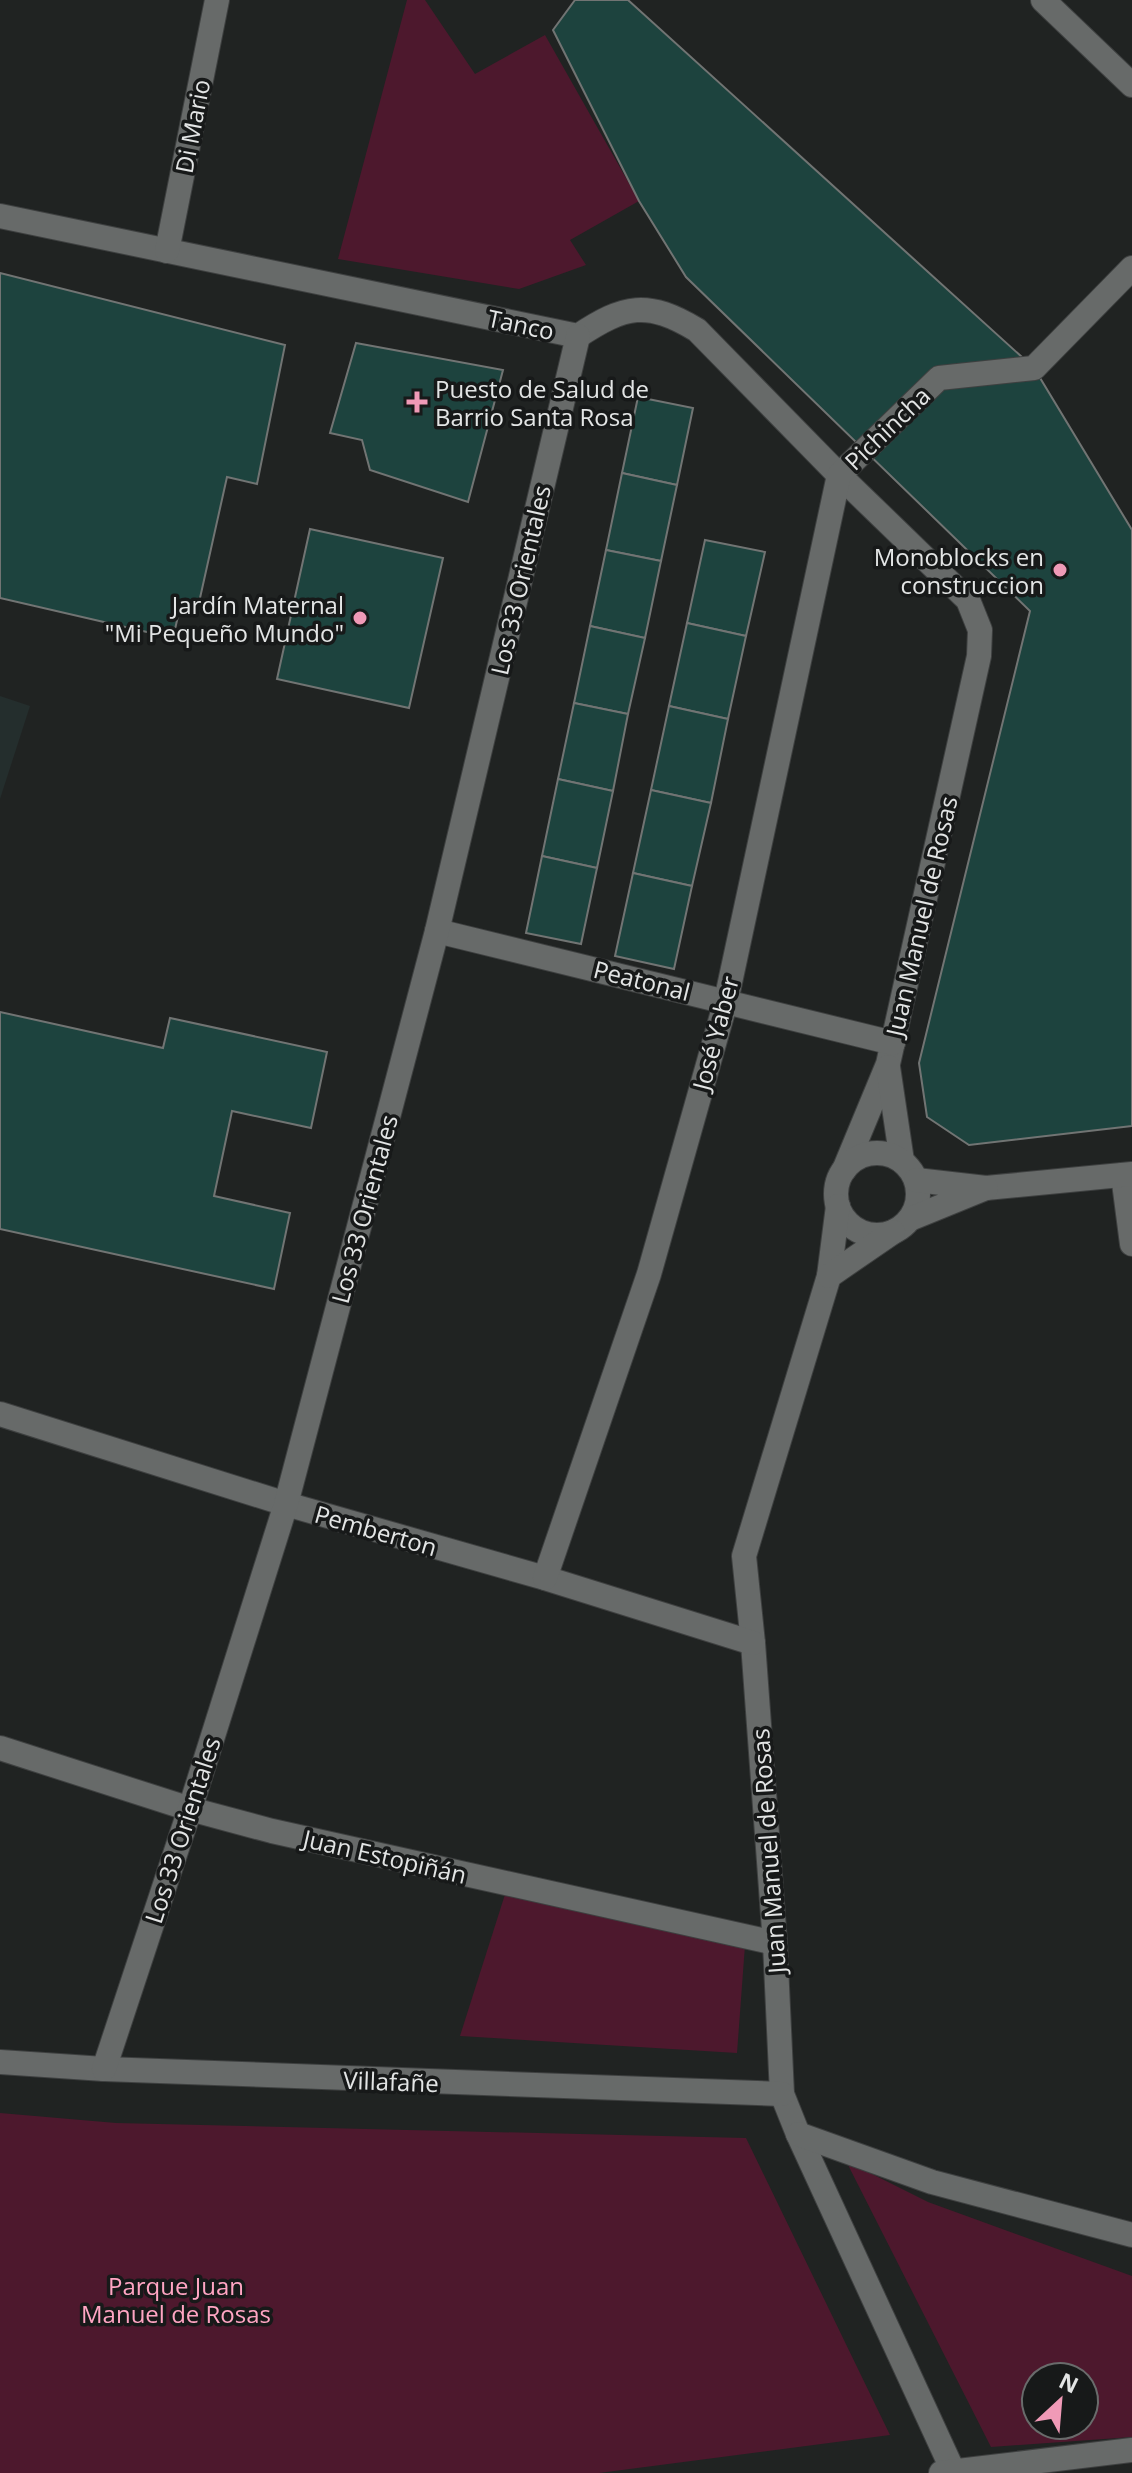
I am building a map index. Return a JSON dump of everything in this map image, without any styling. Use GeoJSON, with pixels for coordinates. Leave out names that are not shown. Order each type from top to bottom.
{"type":"FeatureCollection","features":[{"type":"Feature","properties":{"kind":"street","name":"Di Mario"},"geometry":{"type":"LineString","coordinates":[[167,251],[217,0]]}},
{"type":"Feature","properties":{"kind":"street"},"geometry":{"type":"LineString","coordinates":[[1043,0],[1132,85]]}},
{"type":"Feature","properties":{"kind":"street","name":"Tanco"},"geometry":{"type":"LineString","coordinates":[[0,216],[578,336],[600,321],[638,308],[674,317],[697,330],[839,475],[968,600],[980,630],[979,656]]}},
{"type":"Feature","properties":{"kind":"street","name":"Pichincha"},"geometry":{"type":"LineString","coordinates":[[839,475],[939,378],[1034,368],[1132,268]]}},
{"type":"Feature","properties":{"kind":"street","name":"Los 33 Orientales"},"geometry":{"type":"LineString","coordinates":[[104,2069],[286,1504],[437,931],[578,336]]}},
{"type":"Feature","properties":{"kind":"street","name":"José Yaber"},"geometry":{"type":"LineString","coordinates":[[545,1578],[649,1274],[726,1001],[839,475]]}},
{"type":"Feature","properties":{"kind":"street","name":"Juan Manuel de Rosas"},"geometry":{"type":"LineString","coordinates":[[844,1170],[890,1054],[979,656]]}},
{"type":"Feature","properties":{"kind":"street","name":"Peatonal"},"geometry":{"type":"LineString","coordinates":[[437,931],[726,1001],[890,1054]]}},
{"type":"Feature","properties":{"kind":"street"},"geometry":{"type":"LineString","coordinates":[[829,1276],[903,1224],[916,1207],[918,1194],[909,1170],[890,1054]]}},
{"type":"Feature","properties":{"kind":"street"},"geometry":{"type":"LineString","coordinates":[[986,1188],[909,1170],[890,1154],[877,1152],[864,1154],[844,1170],[836,1194],[845,1219],[855,1229],[869,1234],[883,1234],[986,1188],[1128,1174],[1132,1244]]}},
{"type":"Feature","properties":{"kind":"street","name":"Juan Manuel de Rosas"},"geometry":{"type":"LineString","coordinates":[[838,1206],[829,1276],[744,1556],[775,1943],[782,2094],[949,2472]]}},
{"type":"Feature","properties":{"kind":"street","name":"Pemberton"},"geometry":{"type":"LineString","coordinates":[[0,1414],[286,1504],[545,1578],[753,1643]]}},
{"type":"Feature","properties":{"kind":"street","name":"Juan Estopiñán"},"geometry":{"type":"LineString","coordinates":[[0,1748],[190,1809],[272,1831],[775,1943]]}},
{"type":"Feature","properties":{"kind":"street","name":"Villafañe"},"geometry":{"type":"LineString","coordinates":[[0,2062],[104,2069],[782,2094]]}},
{"type":"Feature","properties":{"kind":"street"},"geometry":{"type":"LineString","coordinates":[[798,2134],[932,2182],[1132,2235]]}},
{"type":"Feature","properties":{"kind":"street"},"geometry":{"type":"LineString","coordinates":[[949,2472],[1132,2450]]}},
{"type":"Feature","properties":{"kind":"shaded area"},"geometry":{"type":"Polygon","coordinates":[[[0,696],[30,706],[0,799],[0,696]]]}},
{"type":"Feature","properties":{"kind":"green space"},"geometry":{"type":"Polygon","coordinates":[[[407,0],[425,0],[475,74],[545,35],[639,201],[570,240],[586,265],[519,289],[338,259],[407,0]]]}},
{"type":"Feature","properties":{"kind":"green space"},"geometry":{"type":"Polygon","coordinates":[[[508,1885],[745,1945],[737,2053],[460,2036],[508,1885]]]}},
{"type":"Feature","properties":{"kind":"green space","name":"Parque Juan Manuel de Rosas"},"geometry":{"type":"Polygon","coordinates":[[[0,2113],[116,2123],[746,2138],[890,2435],[599,2473],[0,2473],[0,2113]]]}},
{"type":"Feature","properties":{"kind":"green space"},"geometry":{"type":"Polygon","coordinates":[[[846,2161],[928,2202],[1132,2276],[1132,2437],[1100,2439],[1100,2361],[1020,2361],[1020,2441],[1076,2441],[991,2447],[846,2161]]]}},
{"type":"Feature","properties":{"kind":"building","name":"Monoblocks en construccion"},"geometry":{"type":"Polygon","coordinates":[[[575,0],[628,0],[1034,368],[1132,530],[1132,1126],[969,1145],[927,1117],[919,1063],[1030,611],[686,277],[639,201],[553,30],[575,0]]]}},
{"type":"Feature","properties":{"kind":"building"},"geometry":{"type":"Polygon","coordinates":[[[0,273],[285,345],[257,484],[227,477],[198,607],[181,603],[173,638],[0,598],[0,273]]]}},
{"type":"Feature","properties":{"kind":"building","name":"Puesto de Salud de Barrio Santa Rosa"},"geometry":{"type":"Polygon","coordinates":[[[356,343],[503,370],[468,502],[370,470],[362,440],[330,433],[356,343]]]}},
{"type":"Feature","properties":{"kind":"building"},"geometry":{"type":"Polygon","coordinates":[[[638,397],[693,408],[677,485],[622,473],[638,397]]]}},
{"type":"Feature","properties":{"kind":"building"},"geometry":{"type":"Polygon","coordinates":[[[622,473],[677,485],[661,561],[606,550],[622,473]]]}},
{"type":"Feature","properties":{"kind":"building","name":"Jardín Maternal \"Mi Pequeño Mundo\""},"geometry":{"type":"Polygon","coordinates":[[[310,529],[443,558],[409,708],[277,679],[310,529]]]}},
{"type":"Feature","properties":{"kind":"building"},"geometry":{"type":"Polygon","coordinates":[[[705,540],[765,552],[746,636],[687,623],[705,540]]]}},
{"type":"Feature","properties":{"kind":"building"},"geometry":{"type":"Polygon","coordinates":[[[606,550],[661,561],[645,638],[590,626],[606,550]]]}},
{"type":"Feature","properties":{"kind":"building"},"geometry":{"type":"Polygon","coordinates":[[[687,623],[746,636],[728,719],[669,706],[687,623]]]}},
{"type":"Feature","properties":{"kind":"building"},"geometry":{"type":"Polygon","coordinates":[[[590,626],[645,638],[628,714],[574,703],[590,626]]]}},
{"type":"Feature","properties":{"kind":"building"},"geometry":{"type":"Polygon","coordinates":[[[574,703],[628,714],[613,791],[558,779],[574,703]]]}},
{"type":"Feature","properties":{"kind":"building"},"geometry":{"type":"Polygon","coordinates":[[[669,706],[728,719],[711,803],[651,790],[669,706]]]}},
{"type":"Feature","properties":{"kind":"building"},"geometry":{"type":"Polygon","coordinates":[[[558,779],[613,791],[597,868],[542,856],[558,779]]]}},
{"type":"Feature","properties":{"kind":"building"},"geometry":{"type":"Polygon","coordinates":[[[651,790],[711,803],[692,886],[633,873],[651,790]]]}},
{"type":"Feature","properties":{"kind":"building"},"geometry":{"type":"Polygon","coordinates":[[[542,856],[597,868],[581,944],[526,933],[542,856]]]}},
{"type":"Feature","properties":{"kind":"building"},"geometry":{"type":"Polygon","coordinates":[[[633,873],[692,886],[674,969],[615,956],[633,873]]]}},
{"type":"Feature","properties":{"kind":"building"},"geometry":{"type":"Polygon","coordinates":[[[0,1012],[163,1048],[170,1018],[327,1052],[311,1128],[232,1111],[214,1196],[290,1213],[274,1289],[0,1229],[0,1012]]]}},
{"type":"Feature","properties":{"kind":"place","name":"Puesto de Salud de Barrio Santa Rosa"},"geometry":{"type":"Point","coordinates":[417,402]}},
{"type":"Feature","properties":{"kind":"place","name":"Monoblocks en construccion"},"geometry":{"type":"Point","coordinates":[1060,570]}},
{"type":"Feature","properties":{"kind":"place","name":"Jardín Maternal \"Mi Pequeño Mundo\""},"geometry":{"type":"Point","coordinates":[360,618]}}]}
